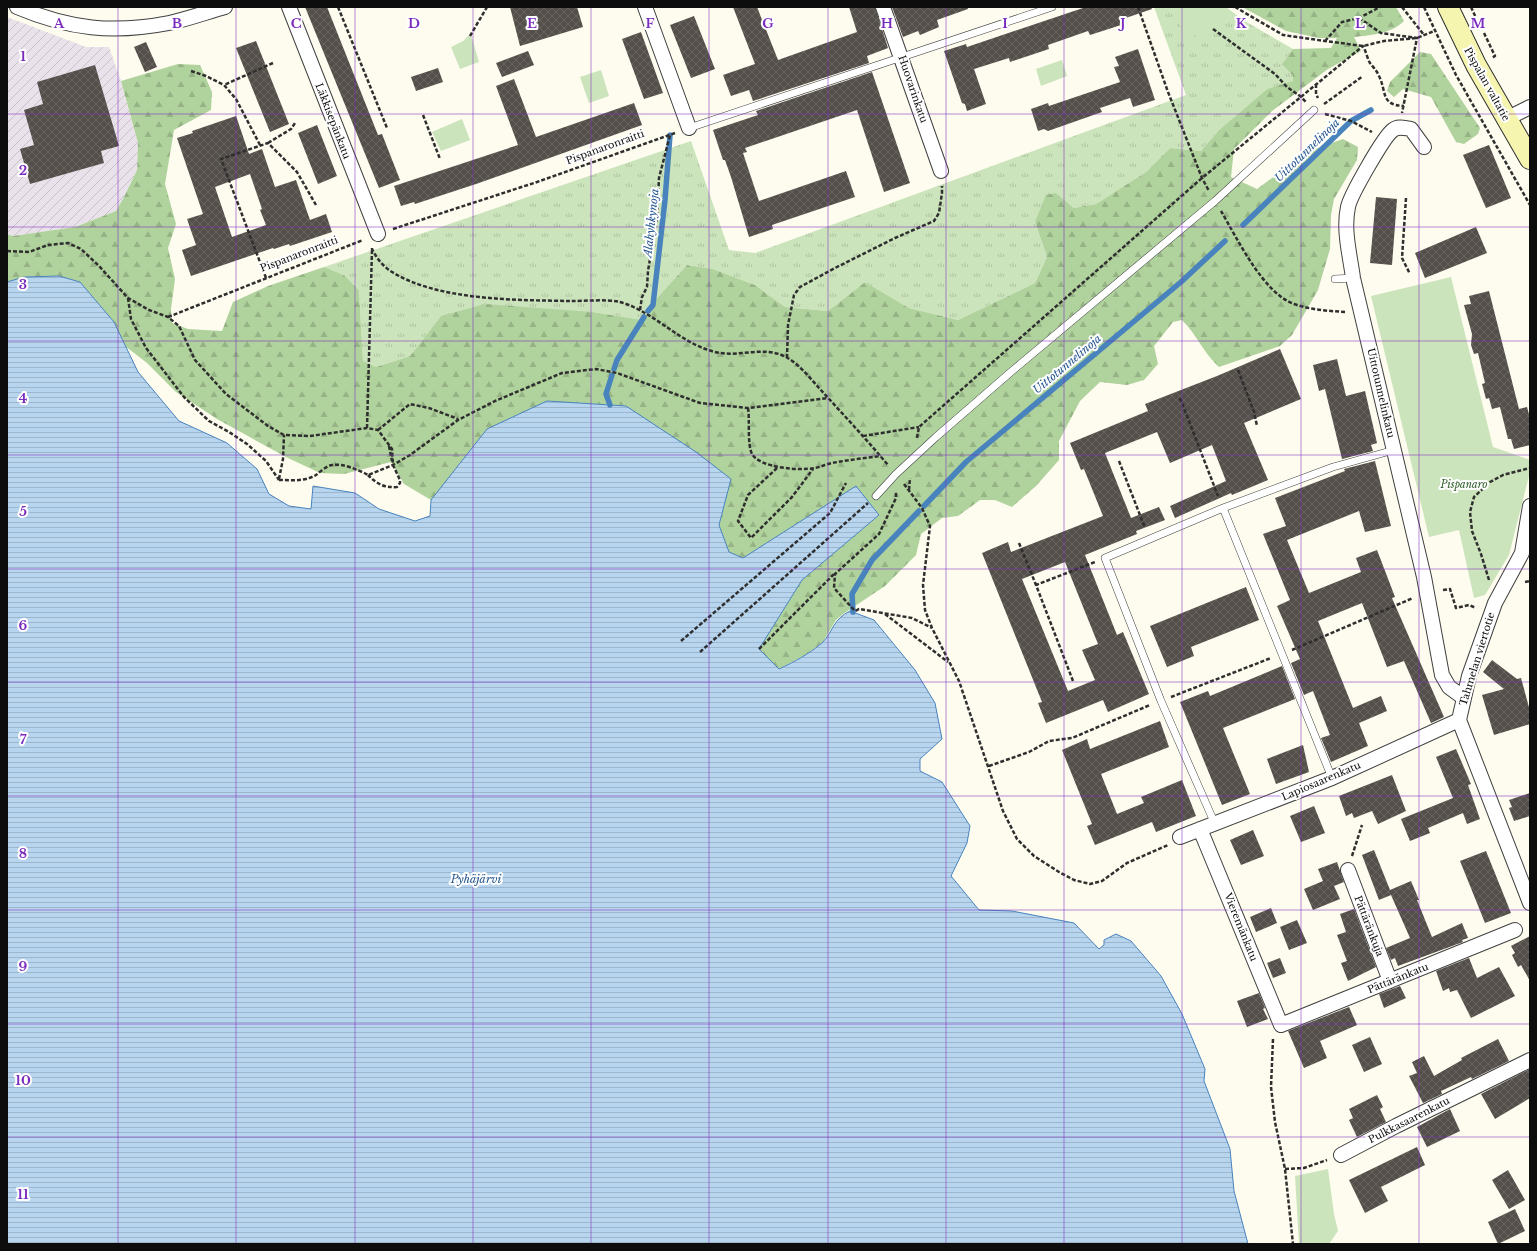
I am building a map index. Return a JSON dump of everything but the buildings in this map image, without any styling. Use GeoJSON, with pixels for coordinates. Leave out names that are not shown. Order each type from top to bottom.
{"type":"FeatureCollection","features":[{"type":"Feature","properties":{"kind":"main road","name":"Pispalan valtatie"},"geometry":{"type":"LineString","coordinates":[[1448,7],[1476,65],[1530,159]]}},
{"type":"Feature","properties":{"kind":"street"},"geometry":{"type":"LineString","coordinates":[[17,7],[54,21],[78,27],[101,30],[169,23],[225,7]]}},
{"type":"Feature","properties":{"kind":"street","name":"Läkkisepänkatu"},"geometry":{"type":"LineString","coordinates":[[289,7],[378,234]]}},
{"type":"Feature","properties":{"kind":"street"},"geometry":{"type":"LineString","coordinates":[[645,7],[689,128]]}},
{"type":"Feature","properties":{"kind":"street","name":"Huovarinkatu"},"geometry":{"type":"LineString","coordinates":[[883,7],[902,56],[941,171]]}},
{"type":"Feature","properties":{"kind":"street"},"geometry":{"type":"LineString","coordinates":[[1506,119],[1530,107]]}},
{"type":"Feature","properties":{"kind":"street"},"geometry":{"type":"LineString","coordinates":[[1400,122],[1410,129],[1424,147]]}},
{"type":"Feature","properties":{"kind":"street","name":"Uittotunnelinkatu"},"geometry":{"type":"LineString","coordinates":[[1400,122],[1385,139],[1352,193],[1348,207],[1346,230],[1353,278],[1424,577],[1442,675],[1449,687],[1464,698]]}},
{"type":"Feature","properties":{"kind":"street","name":"Tahmelan viertotie"},"geometry":{"type":"LineString","coordinates":[[1530,506],[1522,553],[1494,602],[1470,676],[1459,720],[1530,903]]}},
{"type":"Feature","properties":{"kind":"street","name":"Lapiosaarenkatu"},"geometry":{"type":"LineString","coordinates":[[1180,837],[1332,778],[1459,720]]}},
{"type":"Feature","properties":{"kind":"street","name":"Vieremänkatu"},"geometry":{"type":"LineString","coordinates":[[1200,829],[1281,1025]]}},
{"type":"Feature","properties":{"kind":"street","name":"Pättäränkuja"},"geometry":{"type":"LineString","coordinates":[[1348,870],[1390,981]]}},
{"type":"Feature","properties":{"kind":"street","name":"Pättäränkatu"},"geometry":{"type":"LineString","coordinates":[[1281,1025],[1515,930]]}},
{"type":"Feature","properties":{"kind":"street","name":"Pulkkasaarenkatu"},"geometry":{"type":"LineString","coordinates":[[1341,1156],[1396,1126],[1530,1060]]}},
{"type":"Feature","properties":{"kind":"lane"},"geometry":{"type":"LineString","coordinates":[[689,128],[1052,7]]}},
{"type":"Feature","properties":{"kind":"lane"},"geometry":{"type":"LineString","coordinates":[[876,496],[896,474],[1012,371],[1215,201],[1314,110]]}},
{"type":"Feature","properties":{"kind":"lane"},"geometry":{"type":"LineString","coordinates":[[1335,279],[1353,278]]}},
{"type":"Feature","properties":{"kind":"lane"},"geometry":{"type":"LineString","coordinates":[[1215,824],[1161,701],[1105,558],[1223,508],[1333,467],[1394,450]]}},
{"type":"Feature","properties":{"kind":"lane"},"geometry":{"type":"LineString","coordinates":[[1223,508],[1332,778]]}},
{"type":"Feature","properties":{"kind":"path"},"geometry":{"type":"LineString","coordinates":[[338,7],[387,128]]}},
{"type":"Feature","properties":{"kind":"path"},"geometry":{"type":"LineString","coordinates":[[470,36],[487,7]]}},
{"type":"Feature","properties":{"kind":"path"},"geometry":{"type":"LineString","coordinates":[[1235,7],[1283,35],[1363,46],[1384,41],[1417,38],[1434,31]]}},
{"type":"Feature","properties":{"kind":"path"},"geometry":{"type":"LineString","coordinates":[[1325,41],[1342,22],[1359,18],[1380,7]]}},
{"type":"Feature","properties":{"kind":"path"},"geometry":{"type":"LineString","coordinates":[[1402,7],[1424,35]]}},
{"type":"Feature","properties":{"kind":"path"},"geometry":{"type":"LineString","coordinates":[[1424,7],[1456,76],[1530,205]]}},
{"type":"Feature","properties":{"kind":"path"},"geometry":{"type":"LineString","coordinates":[[1471,7],[1479,24]]}},
{"type":"Feature","properties":{"kind":"path"},"geometry":{"type":"LineString","coordinates":[[1359,18],[1381,33],[1417,38]]}},
{"type":"Feature","properties":{"kind":"path"},"geometry":{"type":"LineString","coordinates":[[1214,29],[1275,74],[1287,87],[1300,96]]}},
{"type":"Feature","properties":{"kind":"path"},"geometry":{"type":"LineString","coordinates":[[1482,31],[1495,56]]}},
{"type":"Feature","properties":{"kind":"path"},"geometry":{"type":"LineString","coordinates":[[1400,122],[1417,38]]}},
{"type":"Feature","properties":{"kind":"path"},"geometry":{"type":"LineString","coordinates":[[862,436],[919,427],[1202,178],[1300,96],[1363,46]]}},
{"type":"Feature","properties":{"kind":"path"},"geometry":{"type":"LineString","coordinates":[[1363,46],[1370,62],[1379,76],[1388,101],[1394,106],[1404,106]]}},
{"type":"Feature","properties":{"kind":"path"},"geometry":{"type":"LineString","coordinates":[[224,85],[273,63]]}},
{"type":"Feature","properties":{"kind":"path"},"geometry":{"type":"LineString","coordinates":[[191,71],[206,76],[224,85],[236,99],[260,145]]}},
{"type":"Feature","properties":{"kind":"path"},"geometry":{"type":"LineString","coordinates":[[1314,110],[1363,76]]}},
{"type":"Feature","properties":{"kind":"path"},"geometry":{"type":"LineString","coordinates":[[1316,84],[1316,94],[1318,98],[1326,103]]}},
{"type":"Feature","properties":{"kind":"path"},"geometry":{"type":"LineString","coordinates":[[1314,110],[1325,115],[1351,121],[1385,139]]}},
{"type":"Feature","properties":{"kind":"path"},"geometry":{"type":"LineString","coordinates":[[423,114],[440,159]]}},
{"type":"Feature","properties":{"kind":"path"},"geometry":{"type":"LineString","coordinates":[[266,278],[221,159],[268,143],[290,129],[294,122]]}},
{"type":"Feature","properties":{"kind":"path","name":"Pispanaronraitti"},"geometry":{"type":"LineString","coordinates":[[168,316],[378,234],[537,182],[689,128]]}},
{"type":"Feature","properties":{"kind":"path"},"geometry":{"type":"LineString","coordinates":[[640,310],[642,298],[647,287],[648,271],[657,217],[659,178],[670,134]]}},
{"type":"Feature","properties":{"kind":"path"},"geometry":{"type":"LineString","coordinates":[[268,143],[297,172],[316,205]]}},
{"type":"Feature","properties":{"kind":"path"},"geometry":{"type":"LineString","coordinates":[[787,358],[788,325],[794,295],[797,291],[835,268],[895,238],[934,221],[939,213],[942,193],[941,171]]}},
{"type":"Feature","properties":{"kind":"path"},"geometry":{"type":"LineString","coordinates":[[1406,198],[1402,258],[1410,274]]}},
{"type":"Feature","properties":{"kind":"path"},"geometry":{"type":"LineString","coordinates":[[367,428],[372,249],[378,234]]}},
{"type":"Feature","properties":{"kind":"path"},"geometry":{"type":"LineString","coordinates":[[7,251],[29,252],[48,245],[68,243],[81,250],[99,266],[128,298],[149,310],[168,316],[179,326],[195,360],[226,394],[268,426],[284,435],[310,436],[367,428],[378,430],[389,446],[392,465],[400,480],[400,483],[398,487],[385,487],[372,480],[368,474],[354,468],[332,465],[315,476],[300,481],[279,480]]}},
{"type":"Feature","properties":{"kind":"path"},"geometry":{"type":"LineString","coordinates":[[372,249],[377,258],[388,269],[425,286],[472,296],[532,300],[618,302],[640,310],[688,342],[716,353],[731,354],[769,351],[787,358],[804,372],[881,456],[922,508],[930,526],[923,585],[925,610],[932,628],[959,681],[1003,810],[1018,839],[1034,856],[1074,880],[1090,884],[1102,881],[1127,863],[1170,845],[1180,837]]}},
{"type":"Feature","properties":{"kind":"path"},"geometry":{"type":"LineString","coordinates":[[128,298],[131,319],[146,348],[184,397],[209,421],[229,432],[266,460],[279,480]]}},
{"type":"Feature","properties":{"kind":"path"},"geometry":{"type":"LineString","coordinates":[[368,474],[392,465],[434,438],[458,420],[495,401],[562,373],[596,369],[617,373],[700,403],[748,408],[828,398]]}},
{"type":"Feature","properties":{"kind":"path"},"geometry":{"type":"LineString","coordinates":[[1238,370],[1254,412],[1257,426]]}},
{"type":"Feature","properties":{"kind":"path"},"geometry":{"type":"LineString","coordinates":[[1180,398],[1223,508]]}},
{"type":"Feature","properties":{"kind":"path"},"geometry":{"type":"LineString","coordinates":[[378,430],[410,404],[429,408],[458,420]]}},
{"type":"Feature","properties":{"kind":"path"},"geometry":{"type":"LineString","coordinates":[[748,408],[750,420],[749,442],[752,453],[758,461],[777,468],[813,469],[831,463],[881,456]]}},
{"type":"Feature","properties":{"kind":"path"},"geometry":{"type":"LineString","coordinates":[[909,490],[919,427]]}},
{"type":"Feature","properties":{"kind":"path"},"geometry":{"type":"LineString","coordinates":[[279,480],[283,459],[284,435]]}},
{"type":"Feature","properties":{"kind":"path"},"geometry":{"type":"LineString","coordinates":[[1119,461],[1149,539]]}},
{"type":"Feature","properties":{"kind":"path"},"geometry":{"type":"LineString","coordinates":[[777,468],[748,495],[740,514],[738,521],[751,538],[792,497],[813,469]]}},
{"type":"Feature","properties":{"kind":"path"},"geometry":{"type":"LineString","coordinates":[[1490,586],[1490,581],[1472,531],[1470,512],[1474,497],[1482,488],[1496,478],[1530,468]]}},
{"type":"Feature","properties":{"kind":"path"},"geometry":{"type":"LineString","coordinates":[[759,648],[835,574],[879,534],[896,498],[896,474]]}},
{"type":"Feature","properties":{"kind":"path"},"geometry":{"type":"LineString","coordinates":[[681,641],[830,513],[846,484]]}},
{"type":"Feature","properties":{"kind":"path"},"geometry":{"type":"LineString","coordinates":[[700,652],[876,496]]}},
{"type":"Feature","properties":{"kind":"path"},"geometry":{"type":"LineString","coordinates":[[1019,543],[1073,681]]}},
{"type":"Feature","properties":{"kind":"path"},"geometry":{"type":"LineString","coordinates":[[1036,585],[1105,558]]}},
{"type":"Feature","properties":{"kind":"path"},"geometry":{"type":"LineString","coordinates":[[835,574],[834,588],[855,611],[859,609],[912,618],[932,628]]}},
{"type":"Feature","properties":{"kind":"path"},"geometry":{"type":"LineString","coordinates":[[1437,592],[1450,588],[1456,608],[1469,605]]}},
{"type":"Feature","properties":{"kind":"path"},"geometry":{"type":"LineString","coordinates":[[989,766],[1029,752],[1049,741],[1072,738],[1161,701],[1282,654],[1415,597]]}},
{"type":"Feature","properties":{"kind":"path"},"geometry":{"type":"LineString","coordinates":[[884,614],[949,663]]}},
{"type":"Feature","properties":{"kind":"path"},"geometry":{"type":"LineString","coordinates":[[1348,870],[1362,825]]}},
{"type":"Feature","properties":{"kind":"path"},"geometry":{"type":"LineString","coordinates":[[1281,1025],[1274,1034],[1271,1087],[1275,1122],[1285,1169],[1293,1244]]}},
{"type":"Feature","properties":{"kind":"path"},"geometry":{"type":"LineString","coordinates":[[1285,1169],[1304,1168],[1341,1156]]}},
{"type":"Feature","properties":{"kind":"shaded area"},"geometry":{"type":"Polygon","coordinates":[[[7,17],[86,47],[109,47],[121,81],[138,143],[137,170],[116,211],[75,227],[13,236],[7,234],[7,17]]]}},
{"type":"Feature","properties":{"kind":"green space"},"geometry":{"type":"Polygon","coordinates":[[[1154,7],[1226,7],[1243,20],[1293,49],[1282,64],[1293,76],[1293,82],[1267,89],[1219,130],[1201,151],[1170,148],[1146,172],[1096,204],[1074,208],[1056,193],[1035,222],[1047,257],[1035,283],[958,320],[909,308],[865,282],[828,311],[785,307],[755,285],[713,269],[687,265],[658,297],[642,320],[593,312],[441,316],[410,356],[376,367],[363,362],[359,290],[344,275],[324,267],[691,141],[729,250],[755,253],[1186,95],[1154,7]]]}},
{"type":"Feature","properties":{"kind":"green space"},"geometry":{"type":"Polygon","coordinates":[[[1167,7],[1222,7],[1229,13],[1213,29],[1189,38],[1167,7]]]}},
{"type":"Feature","properties":{"kind":"green space"},"geometry":{"type":"Polygon","coordinates":[[[1242,7],[1396,7],[1404,21],[1393,29],[1387,31],[1354,37],[1361,51],[1328,69],[1272,111],[1234,149],[1231,177],[1257,189],[1309,151],[1343,139],[1358,147],[1357,160],[1334,199],[1331,215],[1330,249],[1318,290],[1292,335],[1280,346],[1219,367],[1182,320],[1173,322],[1154,346],[1158,364],[1144,380],[1127,385],[1100,382],[1080,401],[1059,441],[1059,460],[1036,486],[1012,507],[995,500],[980,500],[958,516],[942,518],[921,534],[916,555],[885,586],[836,620],[823,642],[807,654],[779,669],[759,649],[802,580],[879,515],[856,486],[743,558],[729,553],[719,525],[731,479],[626,406],[547,401],[487,429],[431,500],[404,484],[391,462],[344,474],[320,473],[286,457],[217,419],[176,392],[147,363],[125,346],[114,322],[80,282],[59,276],[24,277],[7,282],[7,234],[13,236],[75,227],[116,211],[137,170],[138,143],[121,81],[178,64],[200,65],[212,92],[211,110],[174,130],[165,184],[176,224],[168,248],[175,279],[171,309],[172,323],[188,329],[222,331],[233,302],[268,286],[324,267],[344,275],[359,290],[363,361],[376,367],[410,356],[441,316],[485,304],[593,312],[642,320],[658,297],[687,265],[713,269],[755,285],[785,307],[828,311],[865,282],[909,308],[958,320],[1035,283],[1047,257],[1035,222],[1046,195],[1056,193],[1074,208],[1096,204],[1146,172],[1170,148],[1201,151],[1219,130],[1267,89],[1293,81],[1293,76],[1282,64],[1293,49],[1331,48],[1337,38],[1319,38],[1286,31],[1242,7]]]}},
{"type":"Feature","properties":{"kind":"green space"},"geometry":{"type":"Polygon","coordinates":[[[469,35],[472,38],[479,62],[460,69],[451,47],[463,41],[469,35]]]}},
{"type":"Feature","properties":{"kind":"green space"},"geometry":{"type":"Polygon","coordinates":[[[1420,52],[1431,54],[1480,128],[1478,134],[1464,144],[1456,142],[1431,97],[1403,89],[1394,97],[1387,91],[1390,82],[1420,52]]]}},
{"type":"Feature","properties":{"kind":"green space"},"geometry":{"type":"Polygon","coordinates":[[[1062,60],[1067,76],[1041,86],[1036,69],[1062,60]]]}},
{"type":"Feature","properties":{"kind":"green space"},"geometry":{"type":"Polygon","coordinates":[[[601,70],[609,96],[589,103],[580,77],[601,70]]]}},
{"type":"Feature","properties":{"kind":"green space"},"geometry":{"type":"Polygon","coordinates":[[[462,119],[470,140],[441,151],[432,132],[462,119]]]}},
{"type":"Feature","properties":{"kind":"green space","name":"Pispanaro"},"geometry":{"type":"Polygon","coordinates":[[[1451,277],[1493,447],[1530,460],[1530,472],[1509,555],[1485,595],[1474,598],[1459,530],[1429,537],[1371,296],[1451,277]]]}},
{"type":"Feature","properties":{"kind":"green space"},"geometry":{"type":"Polygon","coordinates":[[[1328,1169],[1334,1214],[1338,1231],[1329,1244],[1299,1244],[1295,1176],[1328,1169]]]}},
{"type":"Feature","properties":{"kind":"water","name":"Pyhäjärvi"},"geometry":{"type":"Polygon","coordinates":[[[59,276],[80,282],[114,322],[138,372],[179,421],[227,443],[257,469],[269,494],[289,506],[311,509],[313,486],[355,493],[379,509],[415,521],[430,516],[431,500],[487,429],[547,401],[626,406],[696,452],[731,479],[719,525],[729,552],[743,558],[856,486],[879,515],[802,580],[759,649],[779,669],[801,658],[822,643],[844,614],[850,611],[874,620],[915,670],[935,703],[942,739],[920,759],[920,771],[942,782],[970,826],[967,843],[951,876],[979,910],[1012,911],[1074,923],[1099,949],[1104,945],[1104,940],[1116,934],[1131,941],[1161,976],[1182,1014],[1205,1069],[1204,1081],[1230,1149],[1234,1191],[1248,1244],[7,1244],[7,282],[24,277],[59,276]]]}},
{"type":"Feature","properties":{"kind":"waterway","name":"Uittotunnelinoja"},"geometry":{"type":"LineString","coordinates":[[1243,225],[1351,121],[1371,110]]}},
{"type":"Feature","properties":{"kind":"waterway","name":"Alahyhkynoja"},"geometry":{"type":"LineString","coordinates":[[648,311],[653,305],[665,200],[670,135]]}},
{"type":"Feature","properties":{"kind":"waterway","name":"Uittotunnelinoja"},"geometry":{"type":"LineString","coordinates":[[924,506],[966,462],[1181,282],[1225,241]]}},
{"type":"Feature","properties":{"kind":"waterway","name":"Alahyhkynoja"},"geometry":{"type":"LineString","coordinates":[[614,369],[617,360],[644,317]]}},
{"type":"Feature","properties":{"kind":"waterway","name":"Alahyhkynoja"},"geometry":{"type":"LineString","coordinates":[[610,405],[606,394],[612,375]]}},
{"type":"Feature","properties":{"kind":"waterway","name":"Uittotunnelinoja"},"geometry":{"type":"LineString","coordinates":[[853,612],[852,594],[872,560],[919,511]]}}]}
